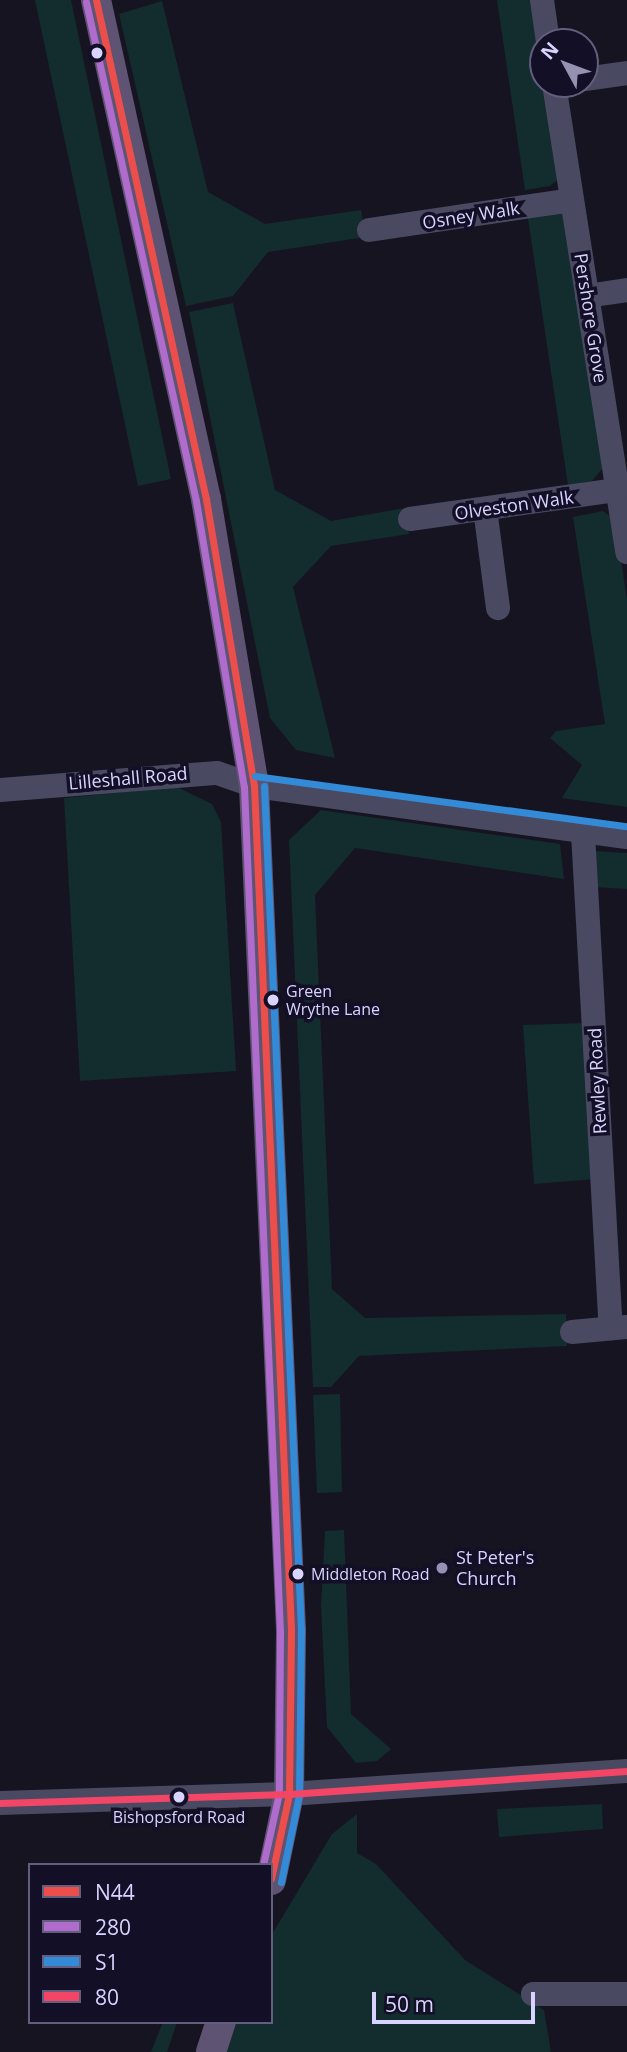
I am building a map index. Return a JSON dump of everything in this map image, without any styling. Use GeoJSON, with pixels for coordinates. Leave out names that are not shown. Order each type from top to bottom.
{"type":"FeatureCollection","features":[{"type":"Feature","properties":{"kind":"main road"},"geometry":{"type":"LineString","coordinates":[[96,0],[206,499],[254,786],[291,1631],[289,1794],[273,1870]]}},
{"type":"Feature","properties":{"kind":"main road"},"geometry":{"type":"LineString","coordinates":[[211,2052],[220,2024]]}},
{"type":"Feature","properties":{"kind":"street"},"geometry":{"type":"LineString","coordinates":[[542,0],[546,28]]}},
{"type":"Feature","properties":{"kind":"street"},"geometry":{"type":"LineString","coordinates":[[599,77],[627,73]]}},
{"type":"Feature","properties":{"kind":"street","name":"Pershore Grove"},"geometry":{"type":"LineString","coordinates":[[556,98],[627,552]]}},
{"type":"Feature","properties":{"kind":"street","name":"Osney Walk"},"geometry":{"type":"LineString","coordinates":[[369,230],[572,200]]}},
{"type":"Feature","properties":{"kind":"street"},"geometry":{"type":"LineString","coordinates":[[587,296],[627,290]]}},
{"type":"Feature","properties":{"kind":"street","name":"Olveston Walk"},"geometry":{"type":"LineString","coordinates":[[410,519],[617,490]]}},
{"type":"Feature","properties":{"kind":"street"},"geometry":{"type":"LineString","coordinates":[[485,509],[498,608]]}},
{"type":"Feature","properties":{"kind":"street","name":"Lilleshall Road"},"geometry":{"type":"LineString","coordinates":[[0,790],[199,773],[254,786]]}},
{"type":"Feature","properties":{"kind":"street"},"geometry":{"type":"LineString","coordinates":[[254,786],[627,837]]}},
{"type":"Feature","properties":{"kind":"street","name":"Rewley Road"},"geometry":{"type":"LineString","coordinates":[[583,833],[619,1327]]}},
{"type":"Feature","properties":{"kind":"street"},"geometry":{"type":"LineString","coordinates":[[572,1332],[619,1327]]}},
{"type":"Feature","properties":{"kind":"street"},"geometry":{"type":"LineString","coordinates":[[0,1803],[289,1794],[627,1771]]}},
{"type":"Feature","properties":{"kind":"street"},"geometry":{"type":"LineString","coordinates":[[533,1994],[627,1994]]}},
{"type":"Feature","properties":{"kind":"green space"},"geometry":{"type":"Polygon","coordinates":[[[35,0],[71,0],[171,479],[138,486],[35,0]]]}},
{"type":"Feature","properties":{"kind":"green space"},"geometry":{"type":"Polygon","coordinates":[[[497,0],[534,0],[538,28],[529,28],[529,98],[548,98],[560,178],[550,186],[525,190],[497,0]]]}},
{"type":"Feature","properties":{"kind":"green space"},"geometry":{"type":"Polygon","coordinates":[[[162,1],[208,192],[265,224],[361,210],[366,237],[268,252],[233,296],[186,306],[119,14],[162,1]]]}},
{"type":"Feature","properties":{"kind":"green space"},"geometry":{"type":"Polygon","coordinates":[[[567,207],[603,468],[592,481],[568,485],[527,212],[567,207]]]}},
{"type":"Feature","properties":{"kind":"green space"},"geometry":{"type":"Polygon","coordinates":[[[233,303],[275,490],[331,521],[405,508],[409,534],[331,546],[293,587],[335,758],[296,750],[270,718],[189,312],[233,303]]]}},
{"type":"Feature","properties":{"kind":"green space"},"geometry":{"type":"Polygon","coordinates":[[[603,511],[615,520],[627,600],[627,807],[562,798],[582,765],[550,738],[556,731],[605,724],[573,517],[603,511]]]}},
{"type":"Feature","properties":{"kind":"green space"},"geometry":{"type":"Polygon","coordinates":[[[177,787],[212,804],[221,822],[236,1071],[80,1081],[64,798],[177,787]]]}},
{"type":"Feature","properties":{"kind":"green space"},"geometry":{"type":"Polygon","coordinates":[[[321,810],[560,844],[564,879],[355,848],[315,895],[332,1289],[365,1318],[566,1314],[567,1346],[359,1356],[331,1387],[313,1387],[289,840],[321,810]]]}},
{"type":"Feature","properties":{"kind":"green space"},"geometry":{"type":"Polygon","coordinates":[[[594,851],[627,853],[627,889],[591,887],[594,851]]]}},
{"type":"Feature","properties":{"kind":"green space"},"geometry":{"type":"Polygon","coordinates":[[[586,1023],[596,1179],[534,1184],[523,1025],[586,1023]]]}},
{"type":"Feature","properties":{"kind":"green space"},"geometry":{"type":"Polygon","coordinates":[[[340,1394],[342,1492],[317,1493],[313,1395],[340,1394]]]}},
{"type":"Feature","properties":{"kind":"green space"},"geometry":{"type":"Polygon","coordinates":[[[344,1530],[351,1714],[391,1749],[377,1761],[356,1763],[327,1727],[321,1606],[325,1531],[344,1530]]]}},
{"type":"Feature","properties":{"kind":"green space"},"geometry":{"type":"Polygon","coordinates":[[[602,1804],[603,1829],[499,1837],[497,1809],[602,1804]]]}},
{"type":"Feature","properties":{"kind":"green space"},"geometry":{"type":"Polygon","coordinates":[[[357,1814],[357,1853],[376,1864],[465,1960],[544,2010],[551,2052],[223,2052],[234,2024],[273,2024],[273,1933],[332,1834],[357,1814]]]}},
{"type":"Feature","properties":{"kind":"green space"},"geometry":{"type":"Polygon","coordinates":[[[162,2024],[176,2024],[167,2052],[151,2052],[162,2024]]]}},
{"type":"Feature","properties":{"kind":"transit line","name":"N44"},"geometry":{"type":"LineString","coordinates":[[96,0],[206,499],[254,786],[291,1631],[289,1794],[273,1870]]}},
{"type":"Feature","properties":{"kind":"transit line","name":"280"},"geometry":{"type":"LineString","coordinates":[[86,2],[196,501],[244,787],[280,1631],[279,1793],[263,1863]]}},
{"type":"Feature","properties":{"kind":"transit line","name":"S1"},"geometry":{"type":"LineString","coordinates":[[255,776],[627,826]]}},
{"type":"Feature","properties":{"kind":"transit line","name":"S1"},"geometry":{"type":"LineString","coordinates":[[264,786],[301,1631],[299,1795],[281,1882]]}},
{"type":"Feature","properties":{"kind":"transit line","name":"80"},"geometry":{"type":"LineString","coordinates":[[0,1803],[289,1794],[627,1771]]}},
{"type":"Feature","properties":{"kind":"place","name":"Green Wrythe Lane"},"geometry":{"type":"Point","coordinates":[273,1000]}},
{"type":"Feature","properties":{"kind":"place","name":"St Peter's Church"},"geometry":{"type":"Point","coordinates":[442,1568]}},
{"type":"Feature","properties":{"kind":"place","name":"Middleton Road"},"geometry":{"type":"Point","coordinates":[298,1574]}},
{"type":"Feature","properties":{"kind":"place","name":"Bishopsford Road"},"geometry":{"type":"Point","coordinates":[179,1797]}}]}
